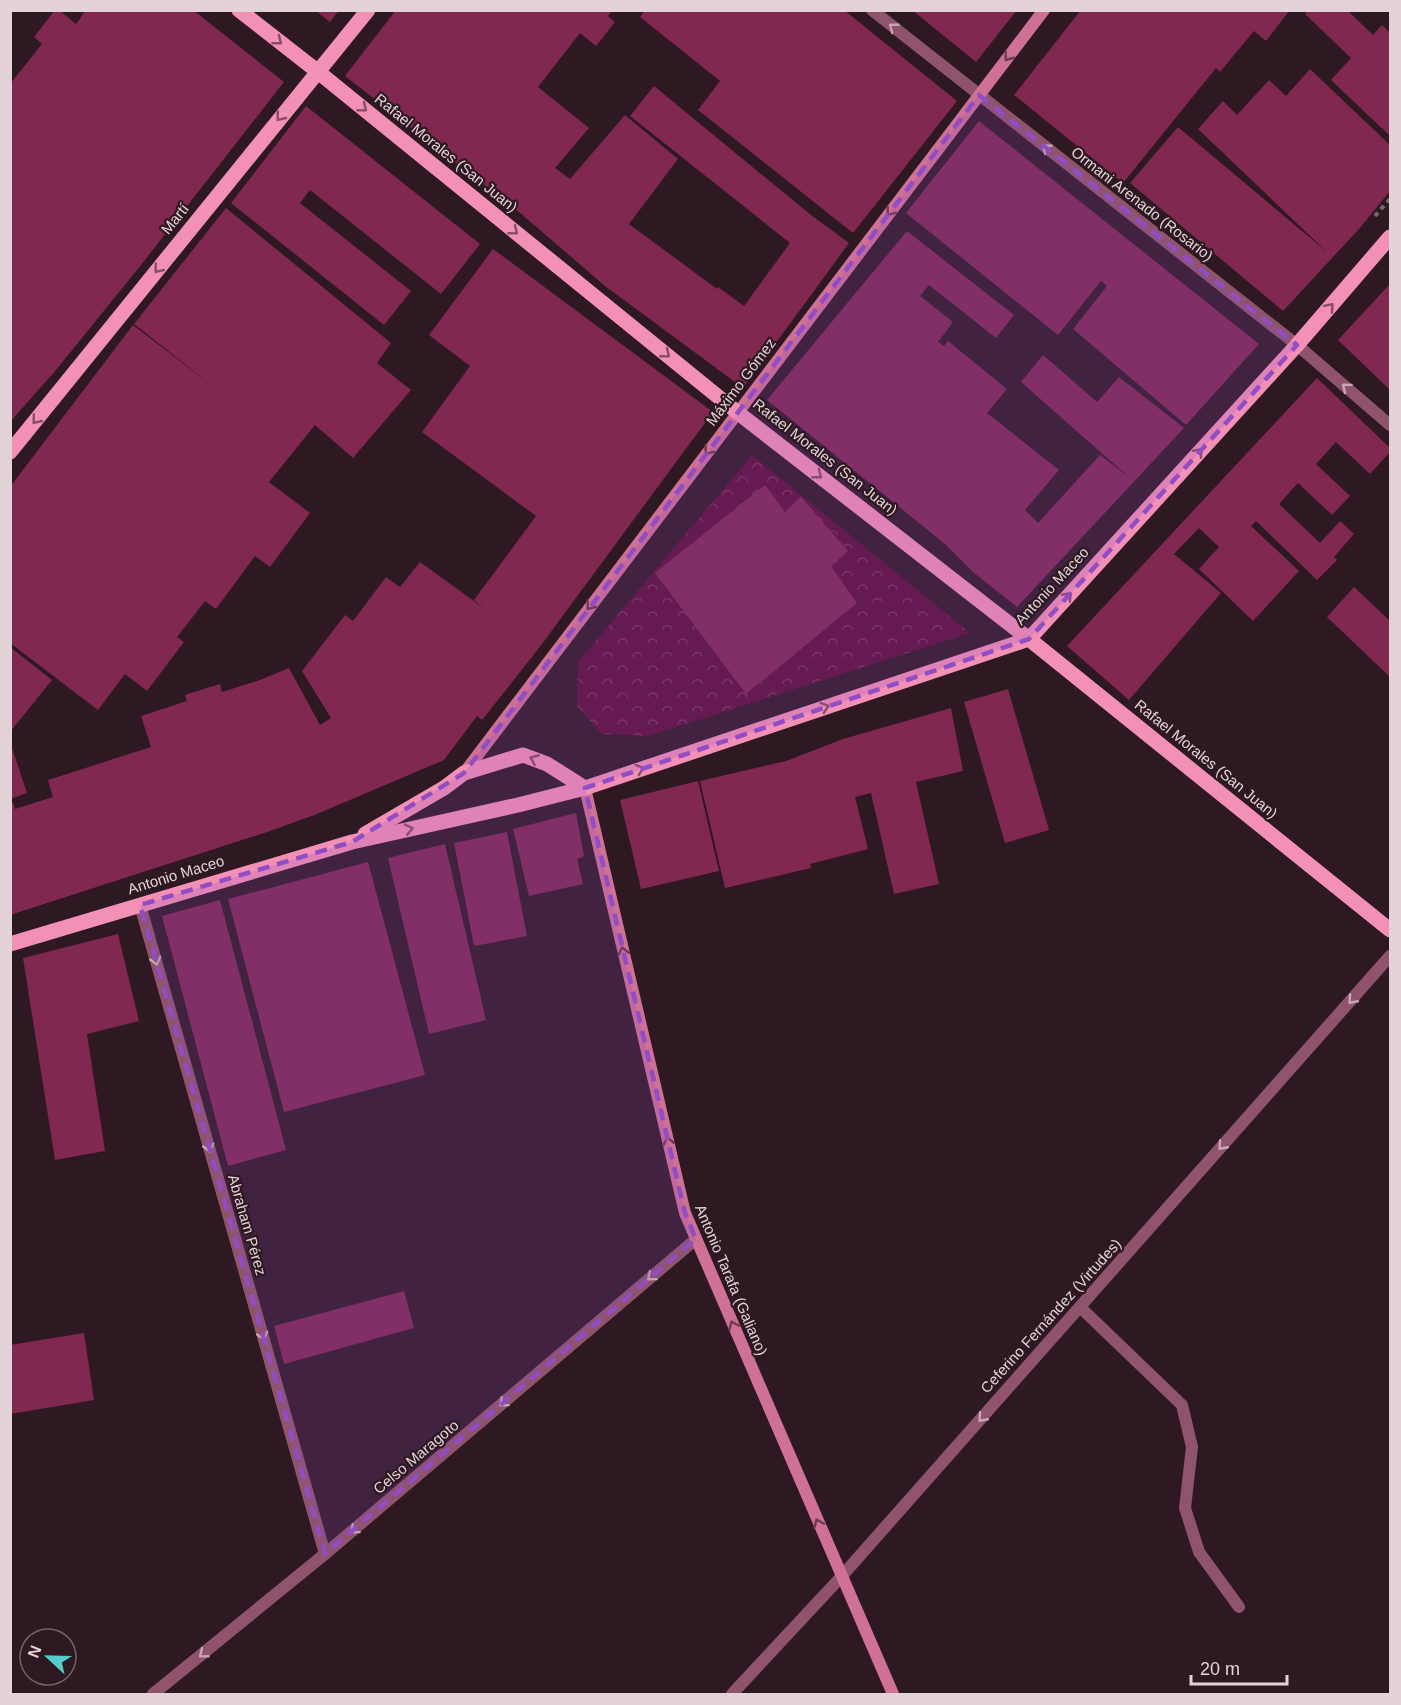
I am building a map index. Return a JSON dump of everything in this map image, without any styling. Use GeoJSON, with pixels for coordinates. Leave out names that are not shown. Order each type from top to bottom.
{"type":"FeatureCollection","features":[{"type":"Feature","properties":{"kind":"main road","name":"Rafael Morales (San Juan)"},"geometry":{"type":"LineString","coordinates":[[239,10],[737,412],[1029,639],[1390,930]]}},
{"type":"Feature","properties":{"kind":"main road","name":"Martí"},"geometry":{"type":"LineString","coordinates":[[10,452],[368,10]]}},
{"type":"Feature","properties":{"kind":"main road","name":"Máximo Gómez"},"geometry":{"type":"LineString","coordinates":[[464,773],[1044,10]]}},
{"type":"Feature","properties":{"kind":"main road","name":"Antonio Maceo"},"geometry":{"type":"LineString","coordinates":[[10,944],[352,842],[585,788],[1029,639],[1297,345],[1390,237]]}},
{"type":"Feature","properties":{"kind":"main road","name":"Antonio Maceo"},"geometry":{"type":"LineString","coordinates":[[352,842],[444,788],[464,773],[523,755],[547,764],[585,788]]}},
{"type":"Feature","properties":{"kind":"main road","name":"Antonio Tarafa (Galiano)"},"geometry":{"type":"LineString","coordinates":[[585,788],[685,1213],[893,1695]]}},
{"type":"Feature","properties":{"kind":"street","name":"Ormani Arenado (Rosario)"},"geometry":{"type":"LineString","coordinates":[[872,10],[1297,345],[1390,425]]}},
{"type":"Feature","properties":{"kind":"street","name":"Abraham Pérez"},"geometry":{"type":"LineString","coordinates":[[140,905],[325,1554]]}},
{"type":"Feature","properties":{"kind":"street","name":"Ceferino Fernández (Virtudes)"},"geometry":{"type":"LineString","coordinates":[[732,1695],[841,1577],[1390,956]]}},
{"type":"Feature","properties":{"kind":"street","name":"Celso Maragoto"},"geometry":{"type":"LineString","coordinates":[[153,1695],[325,1554],[696,1239]]}},
{"type":"Feature","properties":{"kind":"street"},"geometry":{"type":"LineString","coordinates":[[1080,1307],[1182,1405],[1192,1447],[1185,1508],[1199,1552],[1239,1607]]}},
{"type":"Feature","properties":{"kind":"highlighted area"},"geometry":{"type":"Polygon","coordinates":[[[979,95],[1297,345],[1029,639],[585,788],[685,1213],[696,1239],[325,1554],[140,905],[352,842],[464,773],[979,95]]]}},
{"type":"Feature","properties":{"kind":"green space"},"geometry":{"type":"Polygon","coordinates":[[[752,455],[970,633],[648,736],[601,734],[577,706],[578,662],[752,455]]]}},
{"type":"Feature","properties":{"kind":"building"},"geometry":{"type":"Polygon","coordinates":[[[55,10],[59,10],[76,24],[86,10],[193,10],[284,82],[141,265],[56,370],[10,422],[10,84],[42,44],[34,37],[55,10]]]}},
{"type":"Feature","properties":{"kind":"building"},"geometry":{"type":"Polygon","coordinates":[[[315,10],[339,10],[330,22],[315,10]]]}},
{"type":"Feature","properties":{"kind":"building"},"geometry":{"type":"Polygon","coordinates":[[[396,10],[613,10],[608,16],[615,22],[596,46],[580,33],[538,87],[589,128],[555,168],[570,179],[625,115],[678,159],[629,224],[717,289],[718,287],[744,306],[790,243],[630,116],[654,86],[811,215],[849,243],[743,388],[605,286],[519,212],[345,76],[396,10]]]}},
{"type":"Feature","properties":{"kind":"building"},"geometry":{"type":"Polygon","coordinates":[[[645,10],[844,10],[957,101],[853,233],[698,110],[720,81],[640,17],[645,10]]]}},
{"type":"Feature","properties":{"kind":"building"},"geometry":{"type":"Polygon","coordinates":[[[912,10],[1017,10],[976,62],[912,10]]]}},
{"type":"Feature","properties":{"kind":"building"},"geometry":{"type":"Polygon","coordinates":[[[1081,10],[1290,10],[1266,41],[1254,31],[1220,72],[1216,68],[1123,183],[1014,95],[1081,10]]]}},
{"type":"Feature","properties":{"kind":"building"},"geometry":{"type":"Polygon","coordinates":[[[1308,10],[1347,10],[1373,35],[1382,25],[1390,33],[1390,136],[1331,80],[1351,58],[1305,14],[1308,10]]]}},
{"type":"Feature","properties":{"kind":"building"},"geometry":{"type":"Polygon","coordinates":[[[1310,69],[1390,145],[1390,191],[1359,229],[1283,311],[1130,183],[1178,127],[1327,252],[1198,129],[1223,101],[1237,115],[1269,80],[1286,96],[1310,69]]]}},
{"type":"Feature","properties":{"kind":"building"},"geometry":{"type":"Polygon","coordinates":[[[306,106],[480,244],[441,294],[310,190],[300,203],[411,291],[384,325],[231,203],[306,106]]]}},
{"type":"Feature","properties":{"kind":"building"},"geometry":{"type":"Polygon","coordinates":[[[979,121],[1259,344],[1186,425],[1073,329],[1107,286],[1101,281],[1058,335],[906,213],[979,121]]]}},
{"type":"Feature","properties":{"kind":"building"},"geometry":{"type":"Polygon","coordinates":[[[226,208],[391,343],[377,363],[411,390],[353,458],[315,425],[269,482],[310,513],[270,567],[255,556],[216,609],[205,601],[177,637],[184,642],[147,691],[125,674],[98,710],[10,643],[10,487],[133,325],[214,387],[134,324],[226,208]]]}},
{"type":"Feature","properties":{"kind":"building"},"geometry":{"type":"Polygon","coordinates":[[[907,231],[1014,315],[996,338],[929,285],[920,296],[953,322],[938,342],[944,346],[948,341],[1007,389],[987,413],[1059,470],[1025,510],[1038,523],[1100,455],[1130,478],[1021,382],[1043,355],[1097,402],[1119,377],[1184,428],[1017,607],[973,572],[945,544],[767,400],[907,231]]]}},
{"type":"Feature","properties":{"kind":"building"},"geometry":{"type":"Polygon","coordinates":[[[493,249],[713,412],[539,648],[482,720],[477,716],[444,760],[317,814],[267,832],[10,915],[10,803],[13,802],[15,809],[53,797],[48,780],[151,747],[141,716],[187,701],[185,695],[220,684],[222,692],[289,668],[320,725],[331,718],[302,671],[345,615],[353,621],[386,577],[400,587],[420,562],[485,609],[474,600],[536,516],[422,432],[470,366],[429,335],[493,249]]]}},
{"type":"Feature","properties":{"kind":"building"},"geometry":{"type":"Polygon","coordinates":[[[1390,284],[1390,390],[1338,340],[1390,284]]]}},
{"type":"Feature","properties":{"kind":"building"},"geometry":{"type":"Polygon","coordinates":[[[1317,378],[1390,448],[1390,452],[1370,474],[1336,442],[1316,464],[1350,496],[1332,515],[1298,483],[1279,504],[1320,543],[1340,521],[1354,534],[1334,557],[1337,560],[1317,580],[1256,521],[1251,526],[1299,571],[1253,621],[1199,569],[1219,547],[1199,528],[1174,554],[1221,593],[1129,700],[1067,646],[1317,378]]]}},
{"type":"Feature","properties":{"kind":"building"},"geometry":{"type":"Polygon","coordinates":[[[765,485],[785,512],[801,497],[848,551],[831,566],[857,603],[746,694],[655,573],[765,485]]]}},
{"type":"Feature","properties":{"kind":"building"},"geometry":{"type":"Polygon","coordinates":[[[1354,587],[1390,621],[1390,677],[1327,617],[1354,587]]]}},
{"type":"Feature","properties":{"kind":"building"},"geometry":{"type":"Polygon","coordinates":[[[10,647],[52,680],[10,732],[10,647]]]}},
{"type":"Feature","properties":{"kind":"building"},"geometry":{"type":"Polygon","coordinates":[[[1008,689],[1049,830],[1005,843],[964,702],[1008,689]]]}},
{"type":"Feature","properties":{"kind":"building"},"geometry":{"type":"Polygon","coordinates":[[[951,708],[963,771],[916,782],[939,884],[894,894],[871,793],[855,797],[868,849],[810,864],[811,868],[725,888],[700,781],[786,761],[843,739],[951,708]]]}},
{"type":"Feature","properties":{"kind":"building"},"geometry":{"type":"Polygon","coordinates":[[[10,742],[27,793],[10,799],[10,742]]]}},
{"type":"Feature","properties":{"kind":"building"},"geometry":{"type":"Polygon","coordinates":[[[698,781],[719,871],[641,889],[620,800],[698,781]]]}},
{"type":"Feature","properties":{"kind":"building"},"geometry":{"type":"Polygon","coordinates":[[[576,813],[584,856],[577,859],[583,884],[529,896],[513,829],[576,813]]]}},
{"type":"Feature","properties":{"kind":"building"},"geometry":{"type":"Polygon","coordinates":[[[507,832],[527,936],[474,946],[454,843],[507,832]]]}},
{"type":"Feature","properties":{"kind":"building"},"geometry":{"type":"Polygon","coordinates":[[[445,844],[486,1020],[429,1034],[388,858],[445,844]]]}},
{"type":"Feature","properties":{"kind":"building"},"geometry":{"type":"Polygon","coordinates":[[[368,862],[425,1075],[284,1112],[228,899],[368,862]]]}},
{"type":"Feature","properties":{"kind":"building"},"geometry":{"type":"Polygon","coordinates":[[[220,900],[286,1150],[228,1166],[162,916],[220,900]]]}},
{"type":"Feature","properties":{"kind":"building"},"geometry":{"type":"Polygon","coordinates":[[[118,934],[139,1021],[87,1034],[105,1151],[55,1160],[23,958],[118,934]]]}},
{"type":"Feature","properties":{"kind":"building"},"geometry":{"type":"Polygon","coordinates":[[[404,1291],[414,1328],[284,1364],[274,1326],[404,1291]]]}},
{"type":"Feature","properties":{"kind":"building"},"geometry":{"type":"Polygon","coordinates":[[[84,1333],[94,1400],[10,1414],[10,1345],[84,1333]]]}}]}
